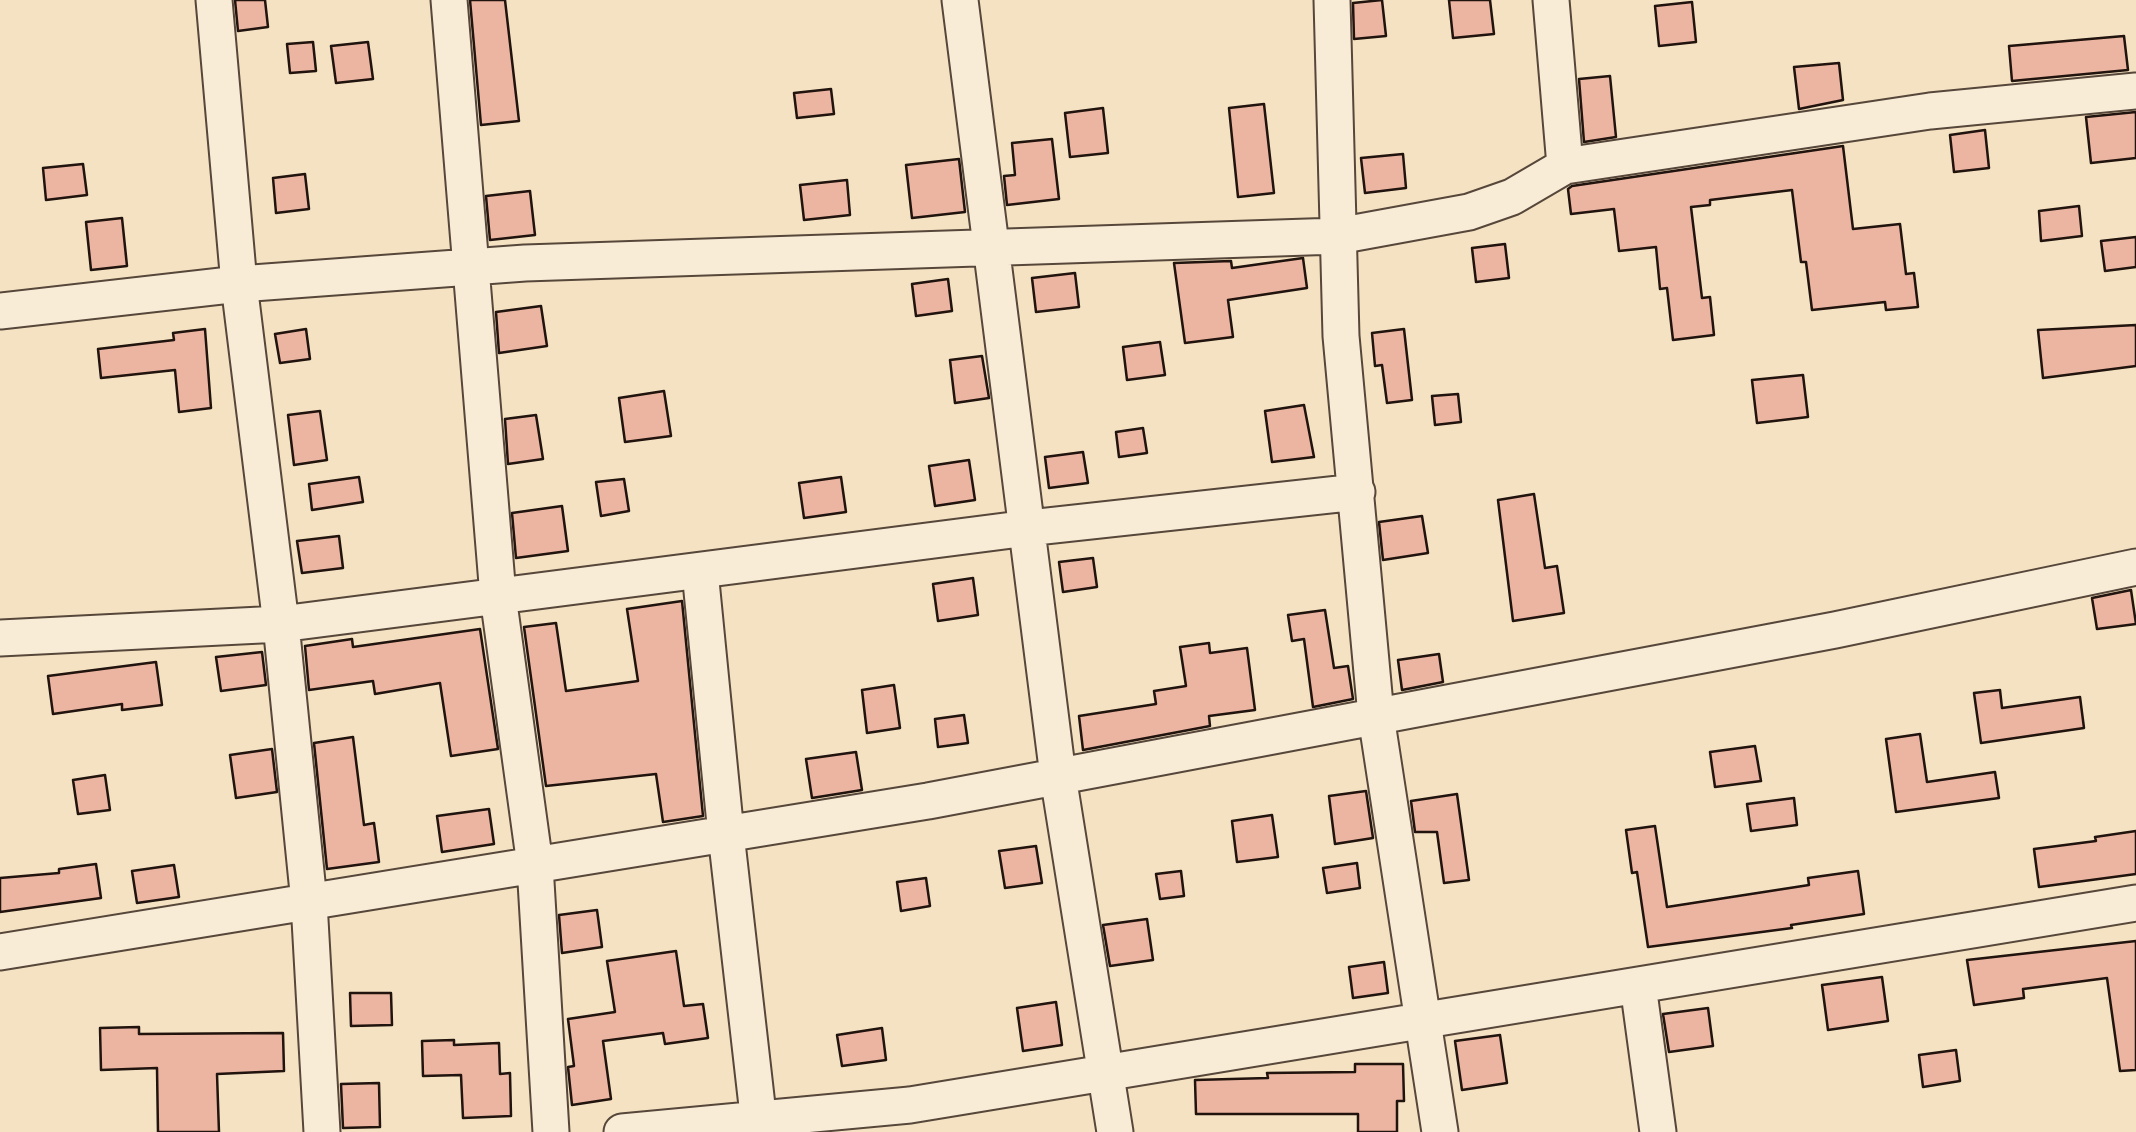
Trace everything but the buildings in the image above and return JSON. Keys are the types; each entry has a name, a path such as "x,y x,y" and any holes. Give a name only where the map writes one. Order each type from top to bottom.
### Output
{"street":[{"path":"214,0 239,284 282,624 309,902 322,1132"},
{"path":"449,0 498,596 536,866 552,1132"},
{"path":"960,0 1058,776 1115,1132"},
{"path":"1332,0 1342,336 1376,716 1440,1132"},
{"path":"1552,0 1565,166"},
{"path":"0,311 239,284 472,266 1338,236 1470,212 1512,197 1565,166 1930,111 2136,90"},
{"path":"0,638 282,624 1028,528 1356,492"},
{"path":"0,952 536,866 1058,776 1816,634 2136,566"},
{"path":"700,570 759,1126"},
{"path":"622,1132 759,1126 910,1106 2136,903"},
{"path":"1638,985 1658,1132"}]}
